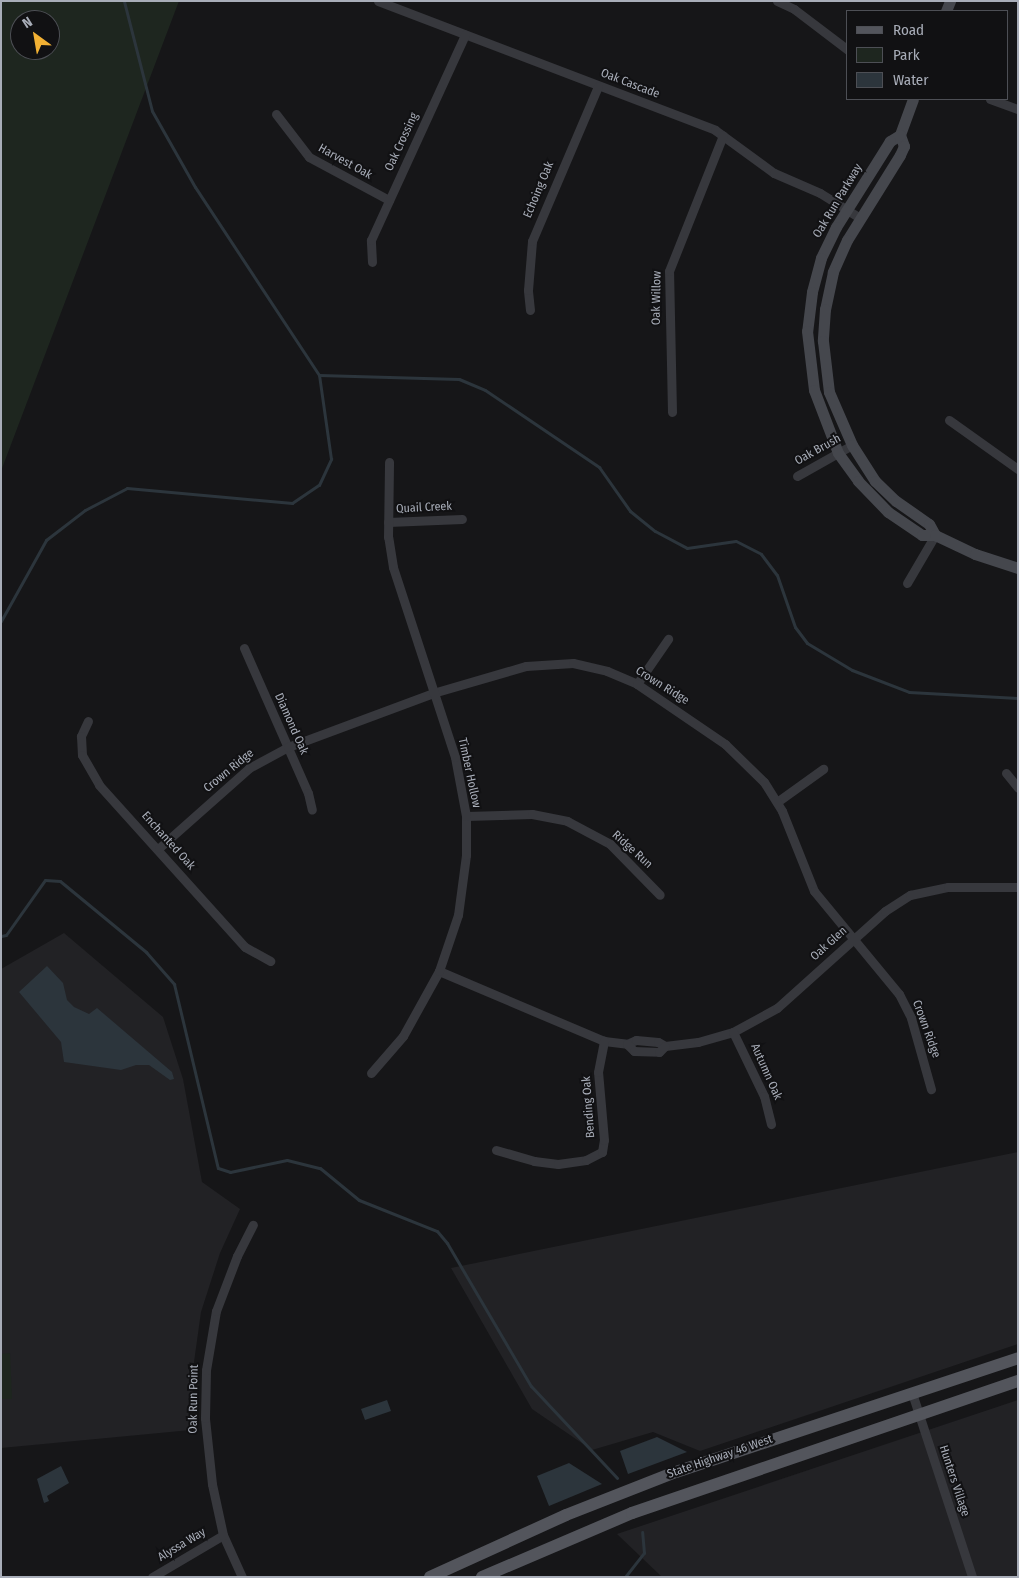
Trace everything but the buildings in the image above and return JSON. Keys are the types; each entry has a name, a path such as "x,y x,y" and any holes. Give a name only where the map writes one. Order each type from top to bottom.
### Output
{"main road":[{"name":"State Highway 46 West","path":"430,1577 627,1490 1018,1358"},
{"name":"State Highway 46 West","path":"482,1577 632,1513 1018,1381"}],"street":[{"name":"Oak Cascade","path":"378,1 723,135 774,174 847,209 860,218"},
{"path":"777,1 794,9 846,48"},
{"name":"Oak Crossing","path":"372,262 371,240 465,35"},
{"name":"Echoing Oak","path":"530,310 528,290 532,241 598,86"},
{"name":"Oak Run Parkway","path":"913,100 900,135 890,141 847,209 821,258 812,292 808,330 814,390 838,453 858,481 888,512 922,536 934,535 976,554 1018,568"},
{"path":"993,100 1018,109"},
{"name":"Harvest Oak","path":"276,114 310,157 390,200"},
{"name":"Oak Willow","path":"672,412 669,271 723,135"},
{"name":"Oak Run Parkway","path":"900,135 904,146 900,155 860,218 833,272 823,325 824,361 830,392 852,445 875,481 896,501 929,524 934,535"},
{"path":"949,420 1018,469"},
{"name":"Oak Brush","path":"797,476 852,445"},
{"name":"Timber Hollow","path":"370,1073 403,1036 439,971 461,899 466,816 455,757 396,582 388,522 389,462"},
{"name":"Quail Creek","path":"388,522 462,519"},
{"path":"907,583 934,535"},
{"path":"637,684 668,638"},
{"name":"Diamond Oak","path":"244,648 288,747 312,810"},
{"name":"Crown Ridge","path":"159,848 249,768 288,747 433,693 540,664 586,665 637,684 739,755 777,802 809,882 899,994 911,1018 931,1089"},
{"name":"Enchanted Oak","path":"88,721 80,745 89,771 245,947 270,961"},
{"path":"777,802 823,769"},
{"path":"1006,773 1018,788"},
{"name":"Ridge Run","path":"466,816 532,814 567,821 610,844 660,895"},
{"name":"Oak Glen","path":"439,971 604,1041 626,1044 634,1051 659,1052 665,1046 698,1042 733,1032 777,1008 885,911 921,891 962,886 1018,886"},
{"name":"Autumn Oak","path":"733,1032 764,1096 771,1124"},
{"name":"Bending Oak","path":"496,1150 534,1161 558,1164 591,1159 602,1152 604,1140 598,1072 604,1041"},
{"name":"Oak Run Point","path":"242,1577 223,1535 206,1446 206,1370 216,1311 237,1256 253,1225"},
{"name":"Hunters Village","path":"912,1393 972,1577"},
{"name":"Alyssa Way","path":"152,1577 223,1535"}],"shaded area":[{"path":"64,933 163,1017 183,1079 202,1182 240,1209 220,1253 201,1312 194,1362 191,1430 1,1448 1,969"},
{"path":"1018,1152 1018,1344 700,1451 653,1432 592,1450 532,1409 451,1268"},
{"path":"1018,1400 1018,1577 662,1577 617,1534"}],"green space":[{"path":"1,1 179,1 1,471"},
{"path":"10,1353 12,1399 1,1399 1,1354"}],"water":[{"path":"47,966 63,983 67,1000 74,1007 89,1014 97,1008 172,1072 174,1079 170,1080 149,1065 136,1065 121,1070 64,1062 61,1042 19,992"},
{"path":"387,1400 391,1411 365,1420 361,1409"},
{"path":"657,1437 687,1452 628,1474 620,1451"},
{"path":"569,1463 602,1484 549,1506 537,1476"},
{"path":"61,1466 69,1483 47,1496 49,1501 44,1503 37,1479"}],"waterway":[{"path":"1,621 46,540 85,510 127,488 292,503 319,485 331,459 319,375 195,187 152,111 124,1"},
{"path":"319,375 459,379 485,390 599,467 630,511 655,531 687,548 736,541 761,554 777,575 795,627 807,643 852,670 909,692 1018,698"},
{"path":"1,936 6,935 45,880 60,881 146,952 174,984 218,1168 230,1172 287,1160 320,1168 359,1200 437,1231 447,1243 531,1386 617,1478"},
{"path":"625,1577 644,1553 642,1532"}]}
